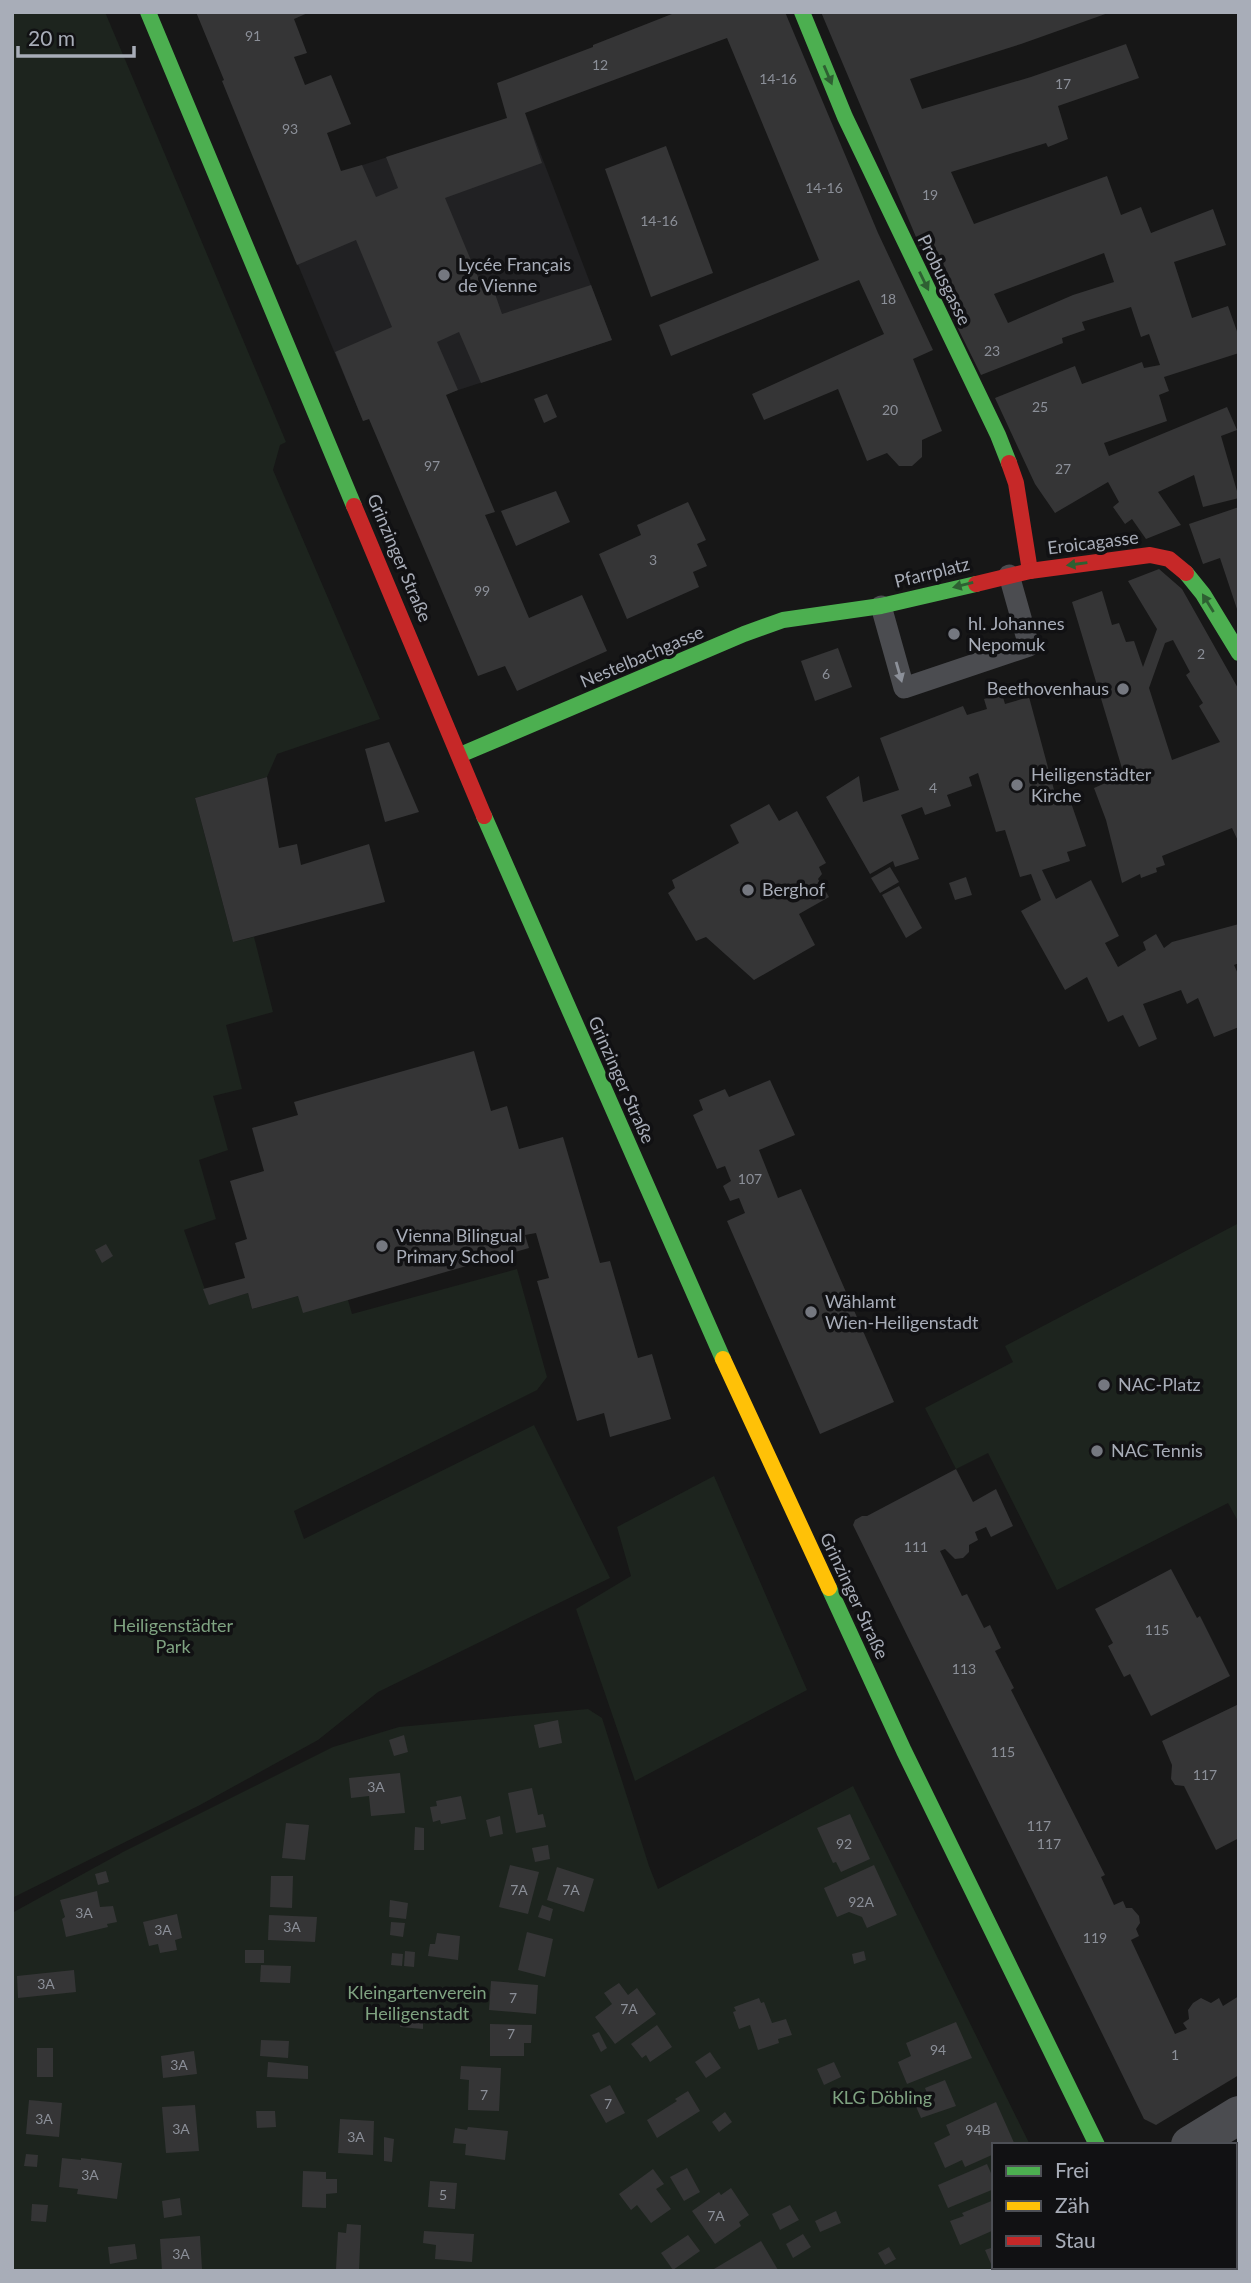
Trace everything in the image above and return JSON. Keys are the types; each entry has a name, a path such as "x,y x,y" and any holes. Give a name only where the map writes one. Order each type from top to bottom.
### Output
{"street":[{"name":"Grinzinger Straße","path":"148,12 494,837 620,1128 768,1460 904,1751 1096,2143"},
{"name":"Probusgasse","path":"802,12 845,117 998,435 1016,483 1019,573"},
{"name":"Eroicagasse","path":"1019,573 1137,556 1150,555 1169,559 1184,570 1203,594 1239,653"},
{"name":"Pfarrplatz","path":"844,611 881,606 1019,573"},
{"name":"Nestelbachgasse","path":"460,755 744,634 783,620 844,611"},
{"path":"1193,2143 1239,2115"}],"lane":[{"path":"881,606 904,688 1030,646 1019,573"}],"shaded area":[{"name":"Lycée Français de Vienne","path":"525,113 612,340 363,421 269,195"}],"green space":[{"name":"Heiligenstädter Park","path":"12,12 105,12 286,442 280,445 273,470 380,719 277,754 267,777 195,798 233,942 254,937 273,1012 226,1025 242,1089 213,1096 228,1150 199,1160 216,1219 184,1230 210,1304 248,1293 252,1309 298,1296 348,1300 352,1314 517,1269 547,1377 537,1390 294,1511 304,1539 534,1425 610,1578 378,1692 318,1740 200,1805 12,1898"},
{"name":"NAC-Platz","path":"1239,1223 1239,1523 1228,1503 1057,1590 988,1453 956,1469 925,1408 1013,1362 1005,1346"},
{"path":"714,1476 807,1690 635,1781 576,1609 631,1576 617,1527"},
{"name":"Kleingartenverein Heiligenstadt","path":"588,1709 602,1718 658,1889 853,1786 1029,2143 992,2143 992,2269 1095,2271 12,2271 12,1913 123,1852 333,1747 399,1727"}],"building":[{"path":"196,12 310,12 294,19 307,53 294,57 305,85 331,75 351,124 327,133 341,171 362,165 376,197 398,188 386,157 507,118 497,83 677,12 785,12 878,233 933,350 913,359 942,431 922,440 922,457 912,466 899,466 887,453 867,461 838,389 764,420 752,394 884,334 859,280 671,356 659,325 819,260 727,38 525,113 542,163 445,198 485,294 494,291 502,314 591,285 612,340 481,383 459,332 437,342 458,390 446,395 495,512 485,515 529,618 582,595 607,651 517,691 505,666 478,676 369,419 363,421 335,352 392,327 356,240 297,265"},
{"path":"821,12 1111,12 910,79 922,109 1031,77 1126,44 1139,78 1058,106 1068,139 1048,147 1046,143 951,172 974,224 1107,176 1121,215 1141,207 1151,233 1213,209 1226,245 1174,262 1192,318 1228,306 1239,337 1239,353 1164,377 1169,391 1159,395 1167,421 1104,443 1109,456 1227,407 1237,430 1221,436 1239,498 1203,507 1194,475 1158,492 1181,525 1146,539 1132,519 1125,524 1113,507 1119,502 1108,482 1055,513 1035,484 995,398 1075,366 1082,384 1142,362 1144,368 1160,365 1149,334 1141,337 1131,307 1082,322 1085,330 1062,338 1063,343 981,375 935,282","holes":["1104,253 1114,282 1073,295 1008,323 994,294"]},
{"path":"666,146 713,273 651,297 605,169"},
{"path":"547,394 557,417 544,423 534,399"},
{"path":"556,491 570,522 516,546 501,511"},
{"path":"688,502 706,540 697,544 707,566 693,572 699,587 627,619 599,554 641,535 637,525"},
{"path":"1239,507 1238,612 1220,558 1203,564 1189,524"},
{"name":"Beethovenhaus","path":"1159,569 1182,589 1239,690 1239,843 1232,828 1162,856 1165,865 1156,868 1157,872 1141,878 1140,874 1122,883 1106,820 1094,788 1124,775 1072,602 1102,591 1112,625 1119,623 1126,642 1134,641 1143,667 1157,629 1128,581","holes":["1173,640 1190,672 1186,675 1203,703 1199,706 1220,742 1172,760 1149,688 1165,643"]},
{"path":"838,648 852,687 815,701 801,661"},
{"path":"1002,694 1005,704 1029,697 1057,801 1069,797 1086,846 1067,852 1070,861 1042,870 1056,899 1091,880 1119,936 1105,943 1118,967 1146,950 1143,942 1156,934 1164,948 1172,942 1239,924 1239,963 1234,965 1239,976 1239,1027 1214,1037 1198,998 1187,1004 1181,990 1143,1004 1157,1039 1139,1047 1123,1015 1108,1022 1087,977 1065,990 1021,911 1041,900 1031,874 1020,877 1005,830 996,832 978,773 969,777 972,786 947,795 951,806 925,815 922,807 901,815 919,859 895,867 893,861 870,874 826,797 859,776 863,802 899,790 880,738 963,706 967,715 987,709 984,699"},
{"path":"389,742 419,812 385,822 365,749"},
{"path":"267,777 279,848 297,844 301,865 369,844 385,902 233,942 195,798"},
{"name":"Berghof","path":"769,804 779,821 797,811 826,863 819,867 822,874 818,879 829,897 799,914 815,945 754,980 706,937 696,941 668,893 675,888 672,880 739,843 730,825"},
{"path":"890,867 899,882 880,893 871,878"},
{"path":"966,877 972,895 955,900 949,883"},
{"path":"899,886 922,928 906,938 882,895"},
{"name":"Vienna Bilingual Primary School","path":"474,1051 491,1111 507,1106 519,1149 563,1137 600,1263 610,1261 638,1358 652,1354 671,1419 610,1437 604,1413 577,1421 537,1281 549,1278 536,1233 525,1235 529,1248 303,1313 298,1296 252,1309 248,1293 209,1305 203,1289 245,1278 235,1243 247,1239 230,1181 264,1171 252,1128 298,1115 294,1102"},
{"name":"Wählamt Wien-Heiligenstadt","path":"770,1080 795,1135 759,1150 778,1198 801,1189 894,1402 820,1434 727,1221 745,1213 739,1198 730,1201 723,1186 731,1181 725,1166 717,1169 693,1115 703,1110 699,1100 725,1089 729,1097"},
{"path":"106,1244 113,1256 102,1263 95,1250"},
{"path":"956,1469 973,1502 996,1489 1013,1526 991,1537 986,1527 975,1532 978,1540 969,1545 969,1552 963,1558 955,1559 945,1549 940,1551 962,1596 967,1594 984,1628 990,1625 1001,1648 995,1651 1014,1688 1011,1690 1105,1875 1101,1877 1114,1905 1123,1901 1126,1908 1132,1908 1139,1916 1140,1923 1136,1929 1139,1936 1131,1940 1175,2034 1187,2029 1183,2023 1189,2019 1188,2010 1201,1998 1211,2003 1219,1998 1223,2006 1239,1996 1239,2075 1156,2125 1144,2119 853,1525 855,1520 862,1516 867,1516"},
{"path":"1171,1569 1197,1618 1200,1616 1230,1676 1151,1716 1130,1674 1124,1677 1108,1646 1113,1643 1095,1609"},
{"path":"1239,1704 1239,1838 1216,1850 1184,1786 1175,1785 1171,1779 1172,1765 1162,1741"},
{"path":"558,1720 562,1743 539,1748 534,1725"},
{"path":"404,1735 408,1752 394,1756 389,1740"},
{"path":"400,1773 405,1813 371,1816 369,1796 351,1798 349,1778"},
{"path":"532,1788 538,1815 543,1814 546,1827 516,1833 508,1793"},
{"path":"461,1796 466,1819 441,1824 440,1820 433,1822 430,1807 437,1806 436,1801"},
{"path":"850,1814 870,1859 841,1872 836,1862 833,1863 817,1828"},
{"path":"500,1816 503,1834 490,1837 486,1820"},
{"path":"286,1823 309,1825 305,1860 282,1858"},
{"path":"415,1827 424,1828 424,1850 414,1850"},
{"path":"548,1845 550,1859 535,1862 532,1848"},
{"path":"510,1865 539,1872 528,1914 499,1907"},
{"path":"874,1865 897,1915 867,1928 862,1917 849,1912 837,1917 824,1888"},
{"path":"557,1867 594,1879 584,1912 547,1900"},
{"path":"106,1871 109,1882 98,1885 95,1874"},
{"path":"271,1876 293,1876 292,1908 270,1907"},
{"path":"97,1891 100,1907 113,1906 117,1922 107,1924 108,1927 66,1937 62,1919 65,1917 60,1900"},
{"path":"390,1900 408,1903 406,1919 389,1917"},
{"path":"542,1905 553,1909 550,1921 538,1917"},
{"path":"177,1914 182,1938 175,1940 177,1950 160,1953 158,1944 149,1946 143,1922"},
{"path":"269,1915 317,1917 315,1942 268,1940"},
{"path":"391,1922 405,1923 403,1937 390,1935"},
{"path":"527,1932 553,1939 545,1977 518,1970"},
{"path":"437,1933 460,1936 458,1960 428,1956 430,1944 435,1944"},
{"path":"245,1950 264,1950 264,1963 245,1963"},
{"path":"405,1951 415,1952 414,1967 404,1966"},
{"path":"864,1951 866,1960 854,1964 852,1954"},
{"path":"392,1953 403,1954 402,1966 391,1965"},
{"path":"261,1965 291,1966 290,1983 260,1982"},
{"path":"74,1970 76,1992 18,1998 17,1976"},
{"path":"491,1981 538,1985 536,2014 489,2010"},
{"path":"619,1983 628,1995 637,1988 656,2014 615,2044 595,2017 612,2004 604,1993"},
{"path":"759,1998 761,2003 764,2002 772,2023 786,2019 792,2035 758,2050 750,2025 739,2029 733,2012 736,2011 734,2007"},
{"path":"401,2015 423,2017 423,2029 400,2027"},
{"path":"956,2022 972,2058 907,2084 898,2062 911,2056 906,2043"},
{"path":"490,2024 532,2025 531,2043 524,2043 524,2056 490,2056"},
{"path":"657,2025 672,2047 650,2062 646,2055 642,2058 631,2044"},
{"path":"599,2032 607,2048 601,2052 592,2035"},
{"path":"261,2040 289,2041 288,2058 260,2056"},
{"path":"37,2048 53,2048 53,2077 37,2077"},
{"path":"194,2051 197,2074 163,2078 161,2056"},
{"path":"710,2052 721,2068 706,2078 695,2062"},
{"path":"268,2062 308,2066 308,2079 267,2077"},
{"path":"834,2062 841,2077 824,2085 817,2069"},
{"path":"461,2066 501,2068 499,2111 468,2110 469,2080 460,2079"},
{"path":"945,2080 956,2106 921,2118 914,2102 928,2096 925,2088"},
{"path":"610,2085 625,2113 606,2123 590,2095"},
{"path":"688,2091 700,2111 657,2138 647,2120"},
{"path":"29,2100 62,2103 59,2137 26,2134"},
{"path":"996,2102 1014,2143 992,2143 992,2155 965,2167 962,2160 945,2168 934,2143 950,2135 946,2125"},
{"path":"195,2105 199,2151 166,2153 162,2107"},
{"path":"256,2111 275,2111 276,2127 257,2128"},
{"path":"725,2112 732,2122 719,2132 712,2122"},
{"path":"340,2119 374,2121 373,2155 338,2153"},
{"path":"468,2127 508,2131 505,2160 465,2155 466,2144 453,2143 455,2128 467,2130"},
{"path":"384,2137 394,2139 392,2162 384,2161"},
{"path":"26,2154 38,2155 37,2167 24,2166"},
{"path":"62,2158 122,2163 117,2199 77,2194 78,2189 59,2187"},
{"path":"987,2164 992,2175 992,2190 948,2208 938,2185"},
{"path":"687,2168 700,2192 684,2201 670,2177"},
{"path":"653,2169 664,2184 656,2189 671,2209 651,2223 637,2205 631,2210 619,2194"},
{"path":"303,2171 326,2172 326,2179 337,2179 337,2193 326,2194 326,2208 302,2207"},
{"path":"430,2181 457,2183 455,2209 428,2207"},
{"path":"731,2188 749,2215 739,2222 741,2226 715,2244 692,2211 719,2192 721,2195"},
{"path":"180,2198 182,2215 164,2218 162,2201"},
{"path":"992,2201 992,2231 960,2245 950,2221 964,2216 962,2213"},
{"path":"32,2204 48,2205 46,2222 31,2221"},
{"path":"790,2205 799,2220 780,2230 772,2214"},
{"path":"836,2211 841,2223 820,2232 815,2221"},
{"path":"347,2224 361,2225 359,2270 336,2269 338,2232 346,2233"},
{"path":"424,2231 474,2234 472,2262 435,2259 436,2245 423,2243"},
{"path":"803,2234 811,2247 793,2258 786,2244"},
{"path":"688,2235 700,2251 673,2270 661,2253"},
{"path":"200,2236 202,2269 162,2271 160,2239"},
{"path":"761,2241 778,2270 715,2271 714,2269"},
{"path":"135,2244 137,2259 110,2264 108,2247"},
{"path":"889,2247 896,2259 885,2265 878,2253"},
{"path":"992,2248 992,2266 985,2250"},
{"path":"993,2269 1027,2269 1023,2271"}],"traffic: fast":[{"path":"148,12 354,506"},
{"path":"802,12 845,117 1009,463"},
{"path":"1186,573 1203,594 1239,653"},
{"path":"460,755 744,634 783,620 881,606 976,584"},
{"path":"484,816 723,1359"},
{"path":"829,1588 904,1751 1096,2143"}],"traffic: slow":[{"path":"723,1359 829,1588"}],"traffic: jam":[{"path":"1009,463 1016,483 1030,571"},
{"path":"354,506 484,816"},
{"path":"976,584 1030,571 1150,555 1169,559 1186,573"}],"place":[{"name":"Lycée Français de Vienne","path":"444,275"},
{"name":"hl. Johannes Nepomuk","path":"954,634"},
{"name":"Beethovenhaus","path":"1123,689"},
{"name":"Heiligenstädter Kirche","path":"1017,785"},
{"name":"Berghof","path":"748,890"},
{"name":"Vienna Bilingual Primary School","path":"382,1246"},
{"name":"Wählamt Wien-Heiligenstadt","path":"811,1312"},
{"name":"NAC-Platz","path":"1104,1385"},
{"name":"NAC Tennis","path":"1097,1451"}],"park label":[{"name":"KLG Döbling","path":"882,2098"}]}
